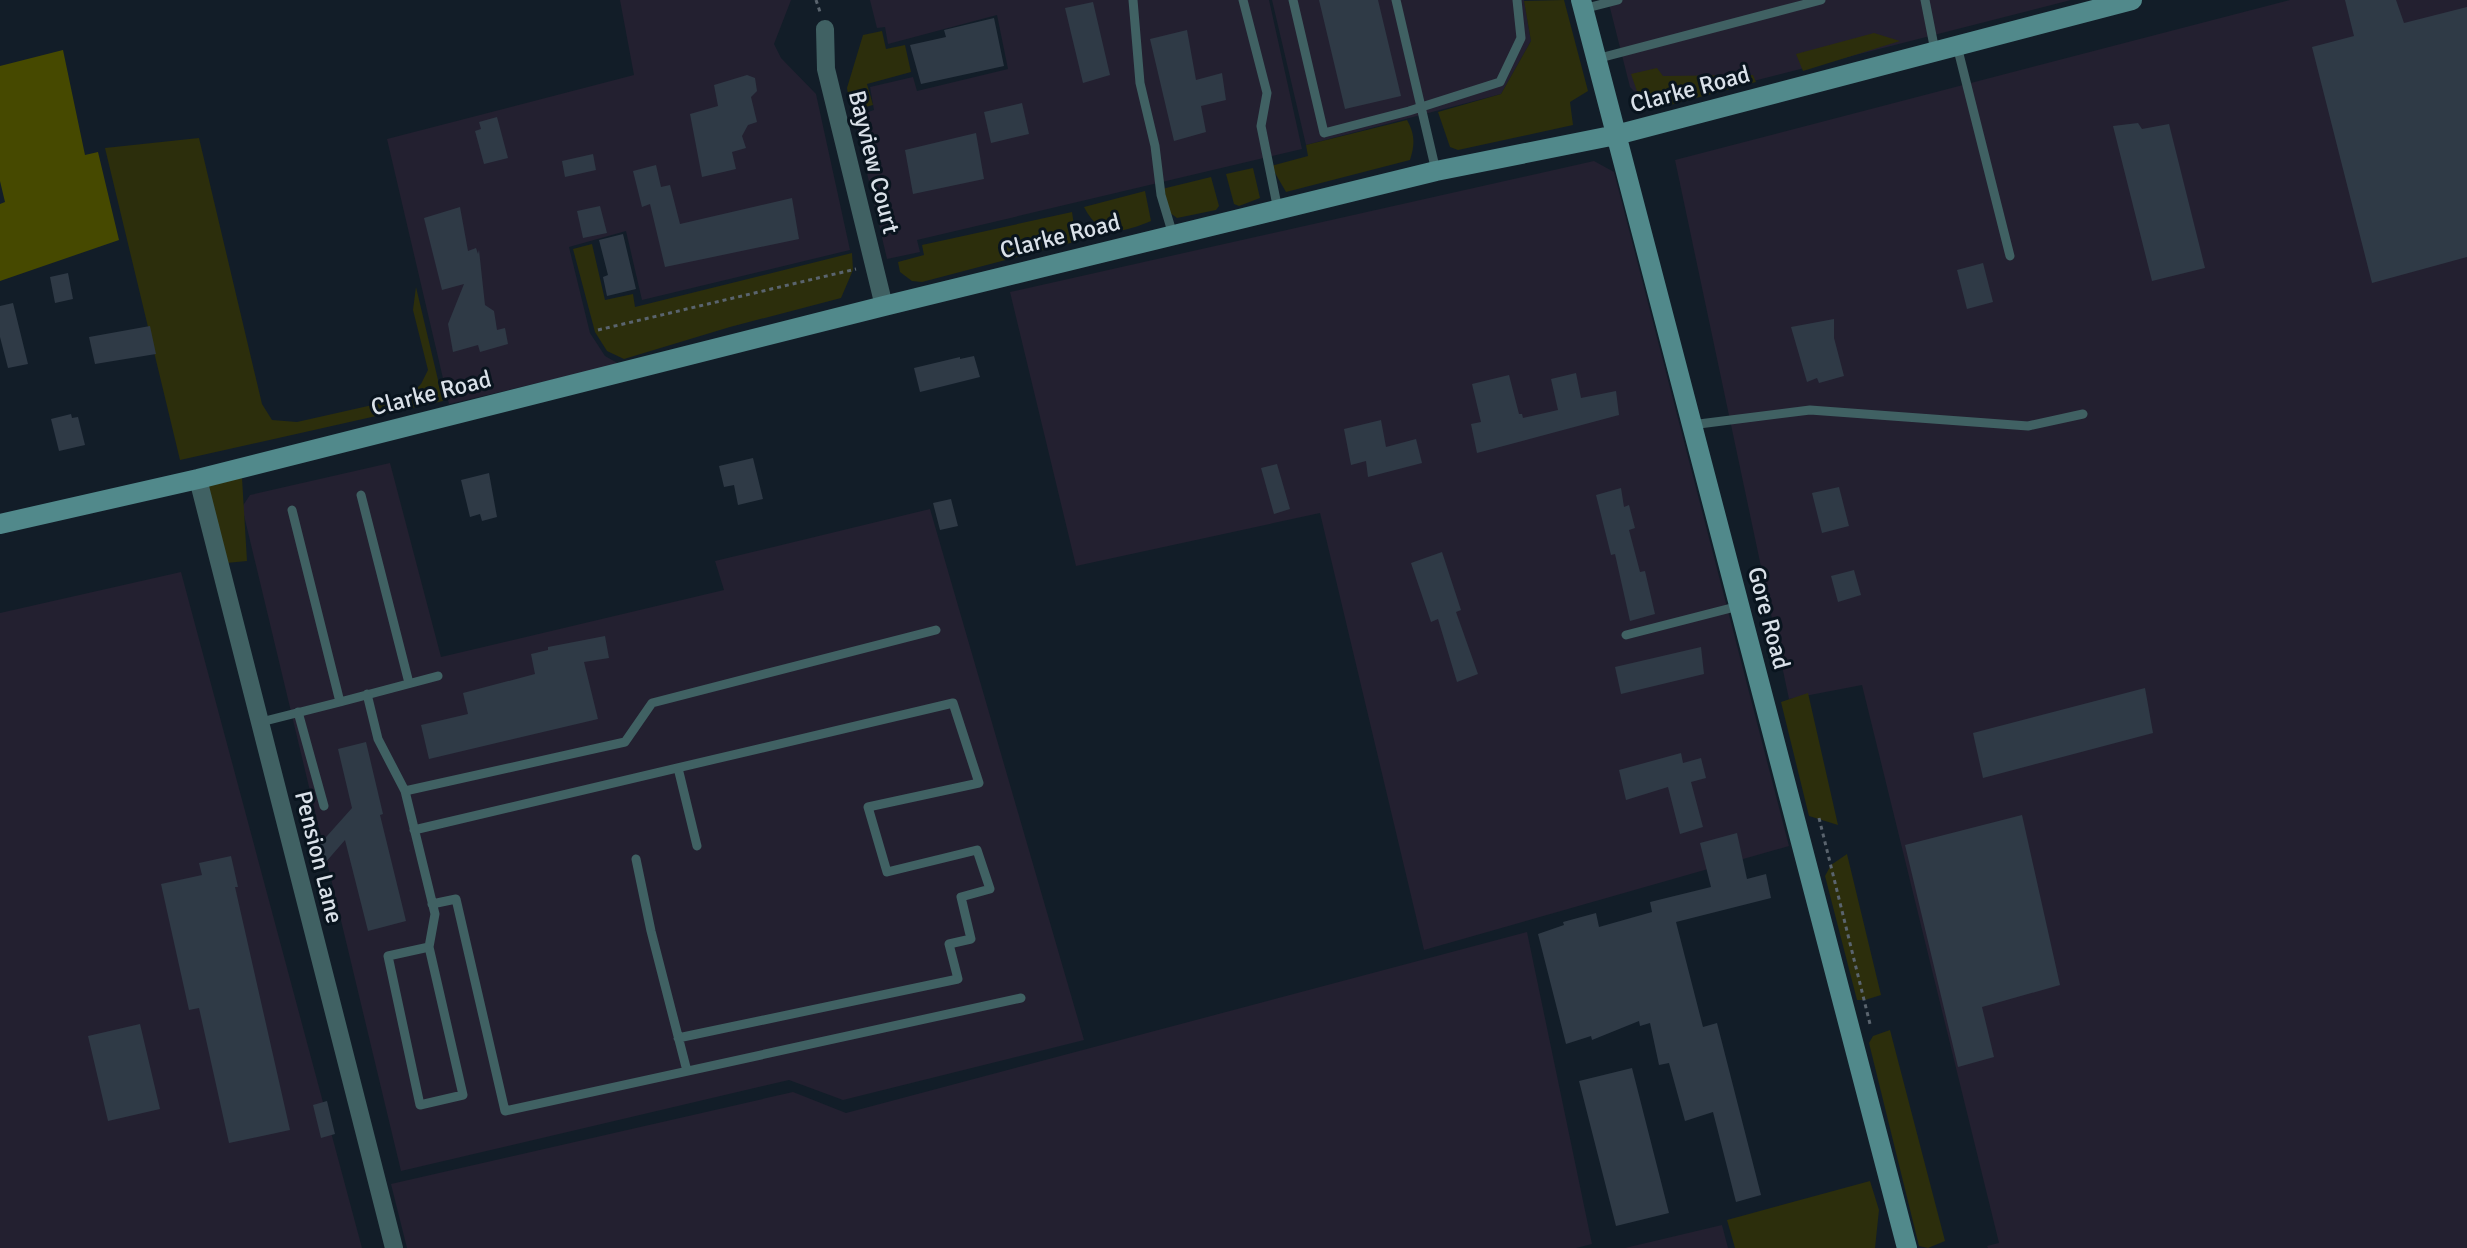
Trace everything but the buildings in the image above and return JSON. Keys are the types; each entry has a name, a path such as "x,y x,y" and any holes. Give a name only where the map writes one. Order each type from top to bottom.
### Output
{"main road":[{"name":"Clarke Road","path":"0,524 198,479 1436,171 1616,135 2124,1"},
{"name":"Gore Road","path":"1582,4 1907,1248"}],"street":[{"name":"Bayview Court","path":"825,29 826,69 884,306"},
{"name":"Pension Lane","path":"198,479 394,1248"}],"lane":[{"path":"1133,0 1140,83 1155,146 1161,195 1173,235"},
{"path":"1243,0 1267,93 1261,126 1278,210"},
{"path":"1293,0 1324,133 1500,82 1521,38 1517,0"},
{"path":"1396,0 1436,171"},
{"path":"1582,4 1618,0"},
{"path":"1596,59 1821,0"},
{"path":"1925,0 1935,51"},
{"path":"1957,46 2010,256"},
{"path":"1691,425 1810,410 2028,426 2083,414"},
{"path":"361,495 409,683"},
{"path":"292,510 340,702"},
{"path":"1626,635 1739,606"},
{"path":"405,791 625,742 652,703 936,630"},
{"path":"261,722 438,676"},
{"path":"367,694 378,739 405,791 435,914 429,947 463,1095 420,1105 388,956 429,947"},
{"path":"414,830 953,703 979,783 868,807 887,872 977,850 990,889 961,897 971,939 949,944 958,979 678,1038"},
{"path":"298,712 324,806"},
{"path":"678,768 697,846"},
{"path":"636,859 687,1071"},
{"path":"432,904 456,899 505,1111 1021,998"}],"path":[{"path":"598,330 856,269"},
{"path":"1819,818 1865,1000"}],"shaded area":[{"path":"620,0 791,0 774,44 781,58 816,94 850,250 642,300 626,231 569,247 590,333 605,356 619,364 449,404 387,139 634,75"},
{"path":"870,0 1269,0 1302,149 917,240 920,252 887,259 854,117 874,110 870,87 913,77 917,91 1008,69 997,15 888,44 885,27 877,28"},
{"path":"1272,0 1524,0 1531,41 1501,94 1306,145"},
{"path":"1608,0 2071,0 1671,102 1640,97 1630,87"},
{"path":"2290,0 2467,0 2467,1248 1988,1248 1999,1243 1862,685 1789,699 1675,160"},
{"path":"63,50 85,155 98,152 119,240 0,281 0,204 5,202 0,181 0,66"},
{"path":"1594,161 1614,172 1789,846 1424,950 1320,513 1076,566 1010,292"},
{"path":"390,463 441,657 724,590 715,561 930,509 1084,1040 843,1100 789,1080 401,1171 242,507 250,495"},
{"path":"181,572 362,1248 0,1248 0,613"},
{"path":"1527,932 1592,1244 1576,1248 407,1248 391,1184 793,1092 846,1113"},
{"path":"1722,1225 1728,1248 1625,1248"}],"green space":[{"path":"1564,0 1588,91 1570,102 1573,125 1458,150 1450,147 1438,112 1501,94 1531,41 1524,1"},
{"path":"882,31 886,49 905,45 911,72 867,84 873,105 851,111 847,88 863,35"},
{"path":"1874,33 1900,41 1803,71 1796,54"},
{"path":"1657,68 1663,76 1753,75 1756,82 1670,105 1655,104 1639,97 1631,74"},
{"path":"1407,120 1413,140 1410,160 1286,192 1271,166 1308,156 1306,145"},
{"path":"199,138 262,404 272,420 297,422 408,397 421,384 428,370 413,310 416,287 443,401 180,460 105,148"},
{"path":"1253,168 1260,198 1239,206 1234,204 1226,174"},
{"path":"1211,177 1219,206 1216,210 1177,218 1169,212 1162,189"},
{"path":"1145,191 1151,221 1131,228 1105,229 1090,217 1084,207"},
{"path":"1072,212 1074,242 922,282 912,281 900,272 898,262 924,255 922,245"},
{"path":"592,244 605,300 633,294 635,307 852,253 853,270 841,298 624,359 607,351 595,332 573,249"},
{"path":"242,478 247,561 226,563 207,486"},
{"path":"1808,693 1838,825 1809,816 1781,702"},
{"path":"1847,854 1881,995 1865,1000 1857,1000 1825,876 1831,865"},
{"path":"1890,1030 1945,1241 1928,1248 1919,1246 1869,1043 1873,1036"},
{"path":"1870,1181 1879,1210 1875,1248 1735,1248 1727,1220"}]}
